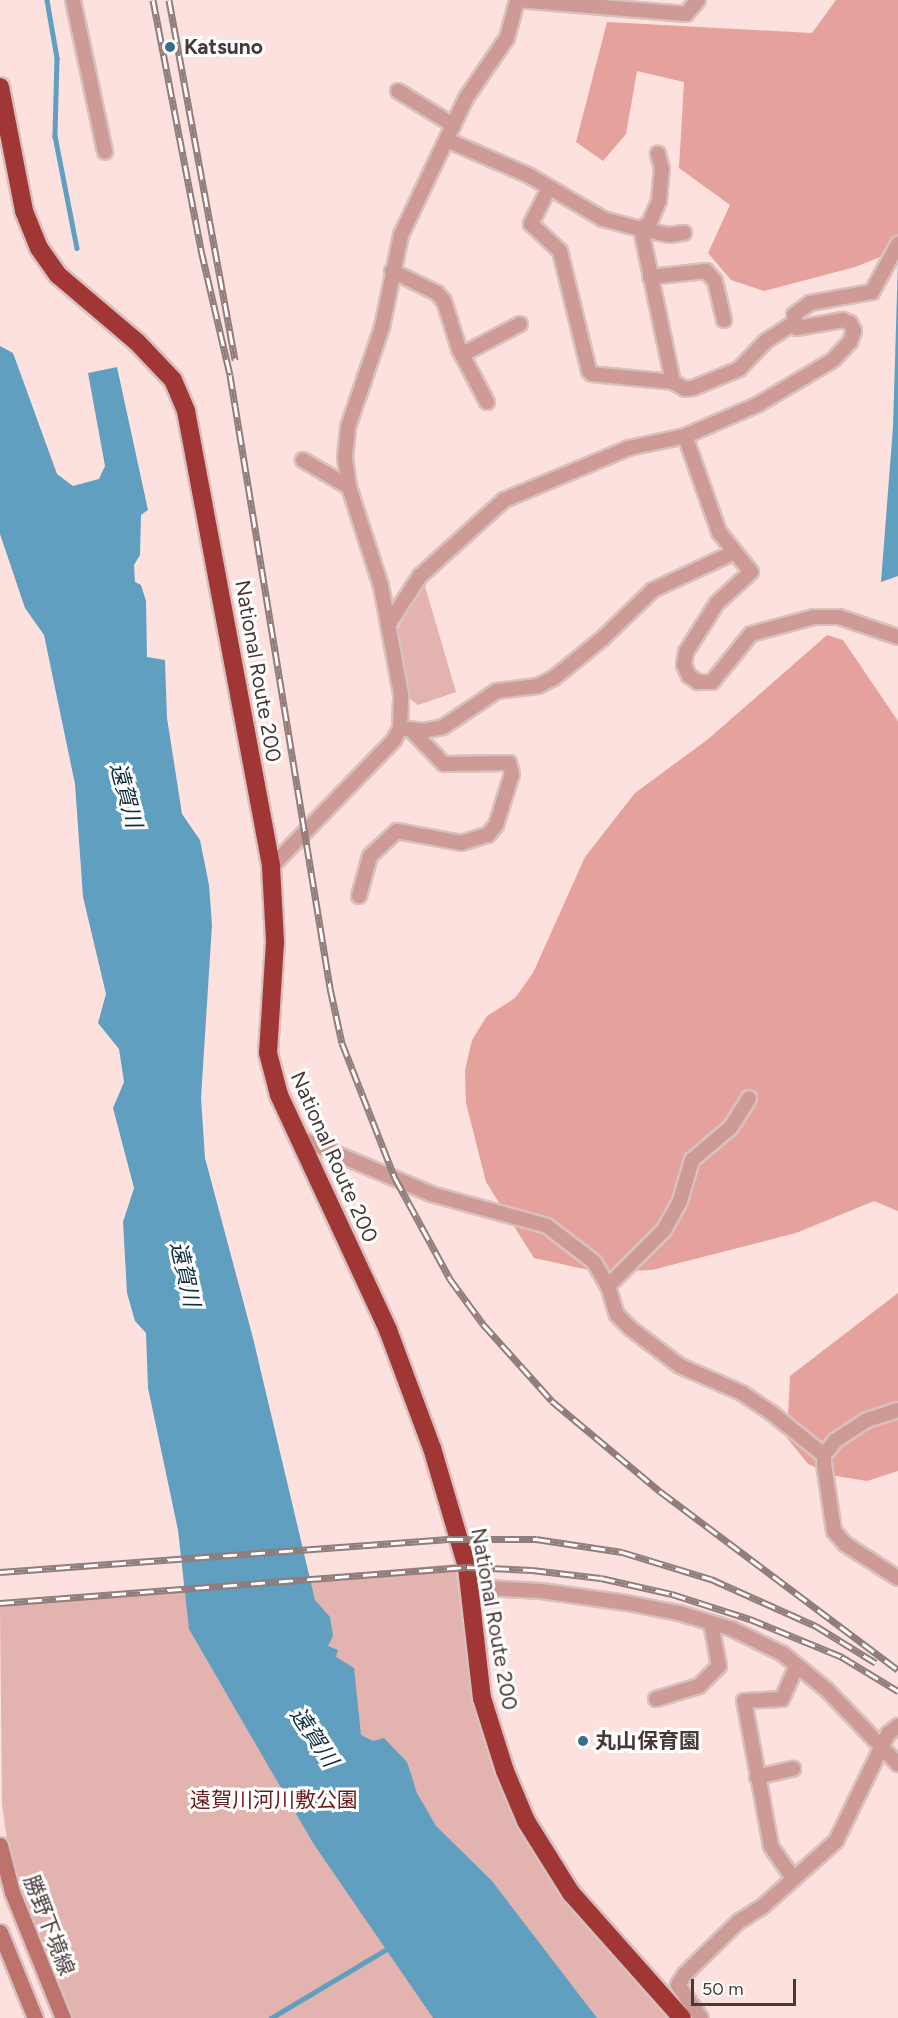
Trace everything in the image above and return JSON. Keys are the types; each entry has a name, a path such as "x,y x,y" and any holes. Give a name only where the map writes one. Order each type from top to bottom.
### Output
{"highway":[{"name":"National Route 200","path":"0,87 24,211 39,248 58,275 137,342 173,380 186,411 272,867 275,942 268,1053 279,1095 388,1330 432,1448 469,1587 482,1698 505,1772 526,1821 571,1893 682,2018"}],"main road":[{"name":"勝野下境線","path":"0,1845 12,1892 63,2018"},
{"path":"0,1932 36,2018"}],"street":[{"path":"73,0 105,152"},
{"path":"359,896 370,856 397,831 430,840 477,841 488,835 499,814 512,774 509,763 444,764 405,729 401,694 381,586 349,487 345,457 348,427 382,327 401,235 453,125 507,38 517,0 686,14 698,0"},
{"path":"398,91 453,125"},
{"path":"447,140 549,188 603,219 669,236 684,233"},
{"path":"641,229 650,222 659,201 662,169 658,154"},
{"path":"549,188 531,224 560,251 589,371 592,374 673,382 685,389 693,388 739,369 766,341 794,323"},
{"path":"641,229 673,382"},
{"path":"388,626 420,576 504,500 629,448 685,436 799,383 833,360 850,342 854,331 850,323 843,320 807,328 796,328 794,315 810,303 872,292 885,262 898,244"},
{"path":"392,271 437,293 444,301 459,349 487,402"},
{"path":"651,277 706,271 715,281 724,320"},
{"path":"459,349 472,352 520,324"},
{"path":"685,436 719,532 751,572 717,603 686,652 684,665 689,676 698,682 712,682 751,634 814,617 839,617 898,637"},
{"path":"303,460 349,487"},
{"path":"272,867 405,729 443,727 496,691 538,686 554,678 602,639 653,590 735,552"},
{"path":"608,1286 664,1230 680,1201 692,1160 731,1127 749,1098"},
{"path":"297,1137 431,1194 547,1226 594,1262 608,1286 617,1315 665,1357 742,1393 824,1455"},
{"path":"898,1410 867,1420 835,1441 824,1455 829,1516 834,1531 845,1544 898,1578"},
{"path":"469,1587 541,1591 627,1603 711,1623 783,1654 898,1764"},
{"path":"656,1699 699,1686 719,1666 711,1623"},
{"path":"793,1878 771,1846 744,1701 782,1699 797,1666"},
{"path":"701,2018 678,1985 685,1974 738,1922 762,1907 836,1841 888,1734 898,1726"},
{"path":"757,1778 793,1769"}],"green space":[{"path":"424,583 456,692 418,705 405,695 394,636"},
{"name":"遠賀川河川敷公園","path":"455,1564 471,1695 496,1776 524,1838 562,1896 670,2018 71,2018 51,1978 10,1861 2,1804 0,1605"}],"shaded area":[{"path":"836,0 898,0 898,250 855,267 764,291 731,280 708,253 730,205 679,168 684,82 637,71 626,134 603,161 576,142 607,22 812,33"},
{"path":"827,635 843,640 898,721 898,1211 874,1201 796,1233 652,1270 598,1272 534,1258 486,1182 466,1103 465,1070 472,1040 487,1016 515,998 533,973 585,857 635,793 707,740"},
{"path":"898,1293 898,1471 867,1481 836,1476 808,1464 787,1438 790,1376"}],"water":[{"path":"898,260 898,576 881,582 893,427"},
{"name":"遠賀川","path":"0,346 13,353 57,474 73,486 99,479 105,466 88,373 117,367 148,510 141,515 140,555 134,565 135,582 141,585 146,601 147,657 165,660 167,718 182,814 200,840 209,885 212,925 201,1098 205,1158 253,1338 315,1600 330,1617 333,1636 328,1646 338,1650 336,1657 354,1668 361,1735 373,1741 384,1738 407,1762 417,1793 436,1826 492,1881 597,2018 433,2018 313,1843 189,1629 178,1530 148,1388 146,1333 135,1321 127,1293 123,1222 134,1188 113,1108 124,1082 119,1049 98,1023 106,994 83,897 75,784 44,635 25,608 0,534"}],"waterway":[{"path":"47,0 57,58 55,136 77,248"},
{"path":"271,2018 390,1947"}],"railway":[{"path":"153,0 201,250 230,375 330,988 342,1043 395,1178 450,1279 483,1324 552,1401 661,1492 898,1670"},
{"path":"169,0 235,360"},
{"path":"0,1572 449,1539 536,1539 622,1552 711,1579 816,1626 876,1663"},
{"path":"0,1603 467,1567 532,1570 601,1578 672,1594 750,1619 842,1657 898,1691"}],"place":[{"name":"Katsuno","path":"170,47"},
{"name":"丸山保育園","path":"583,1741"}]}
